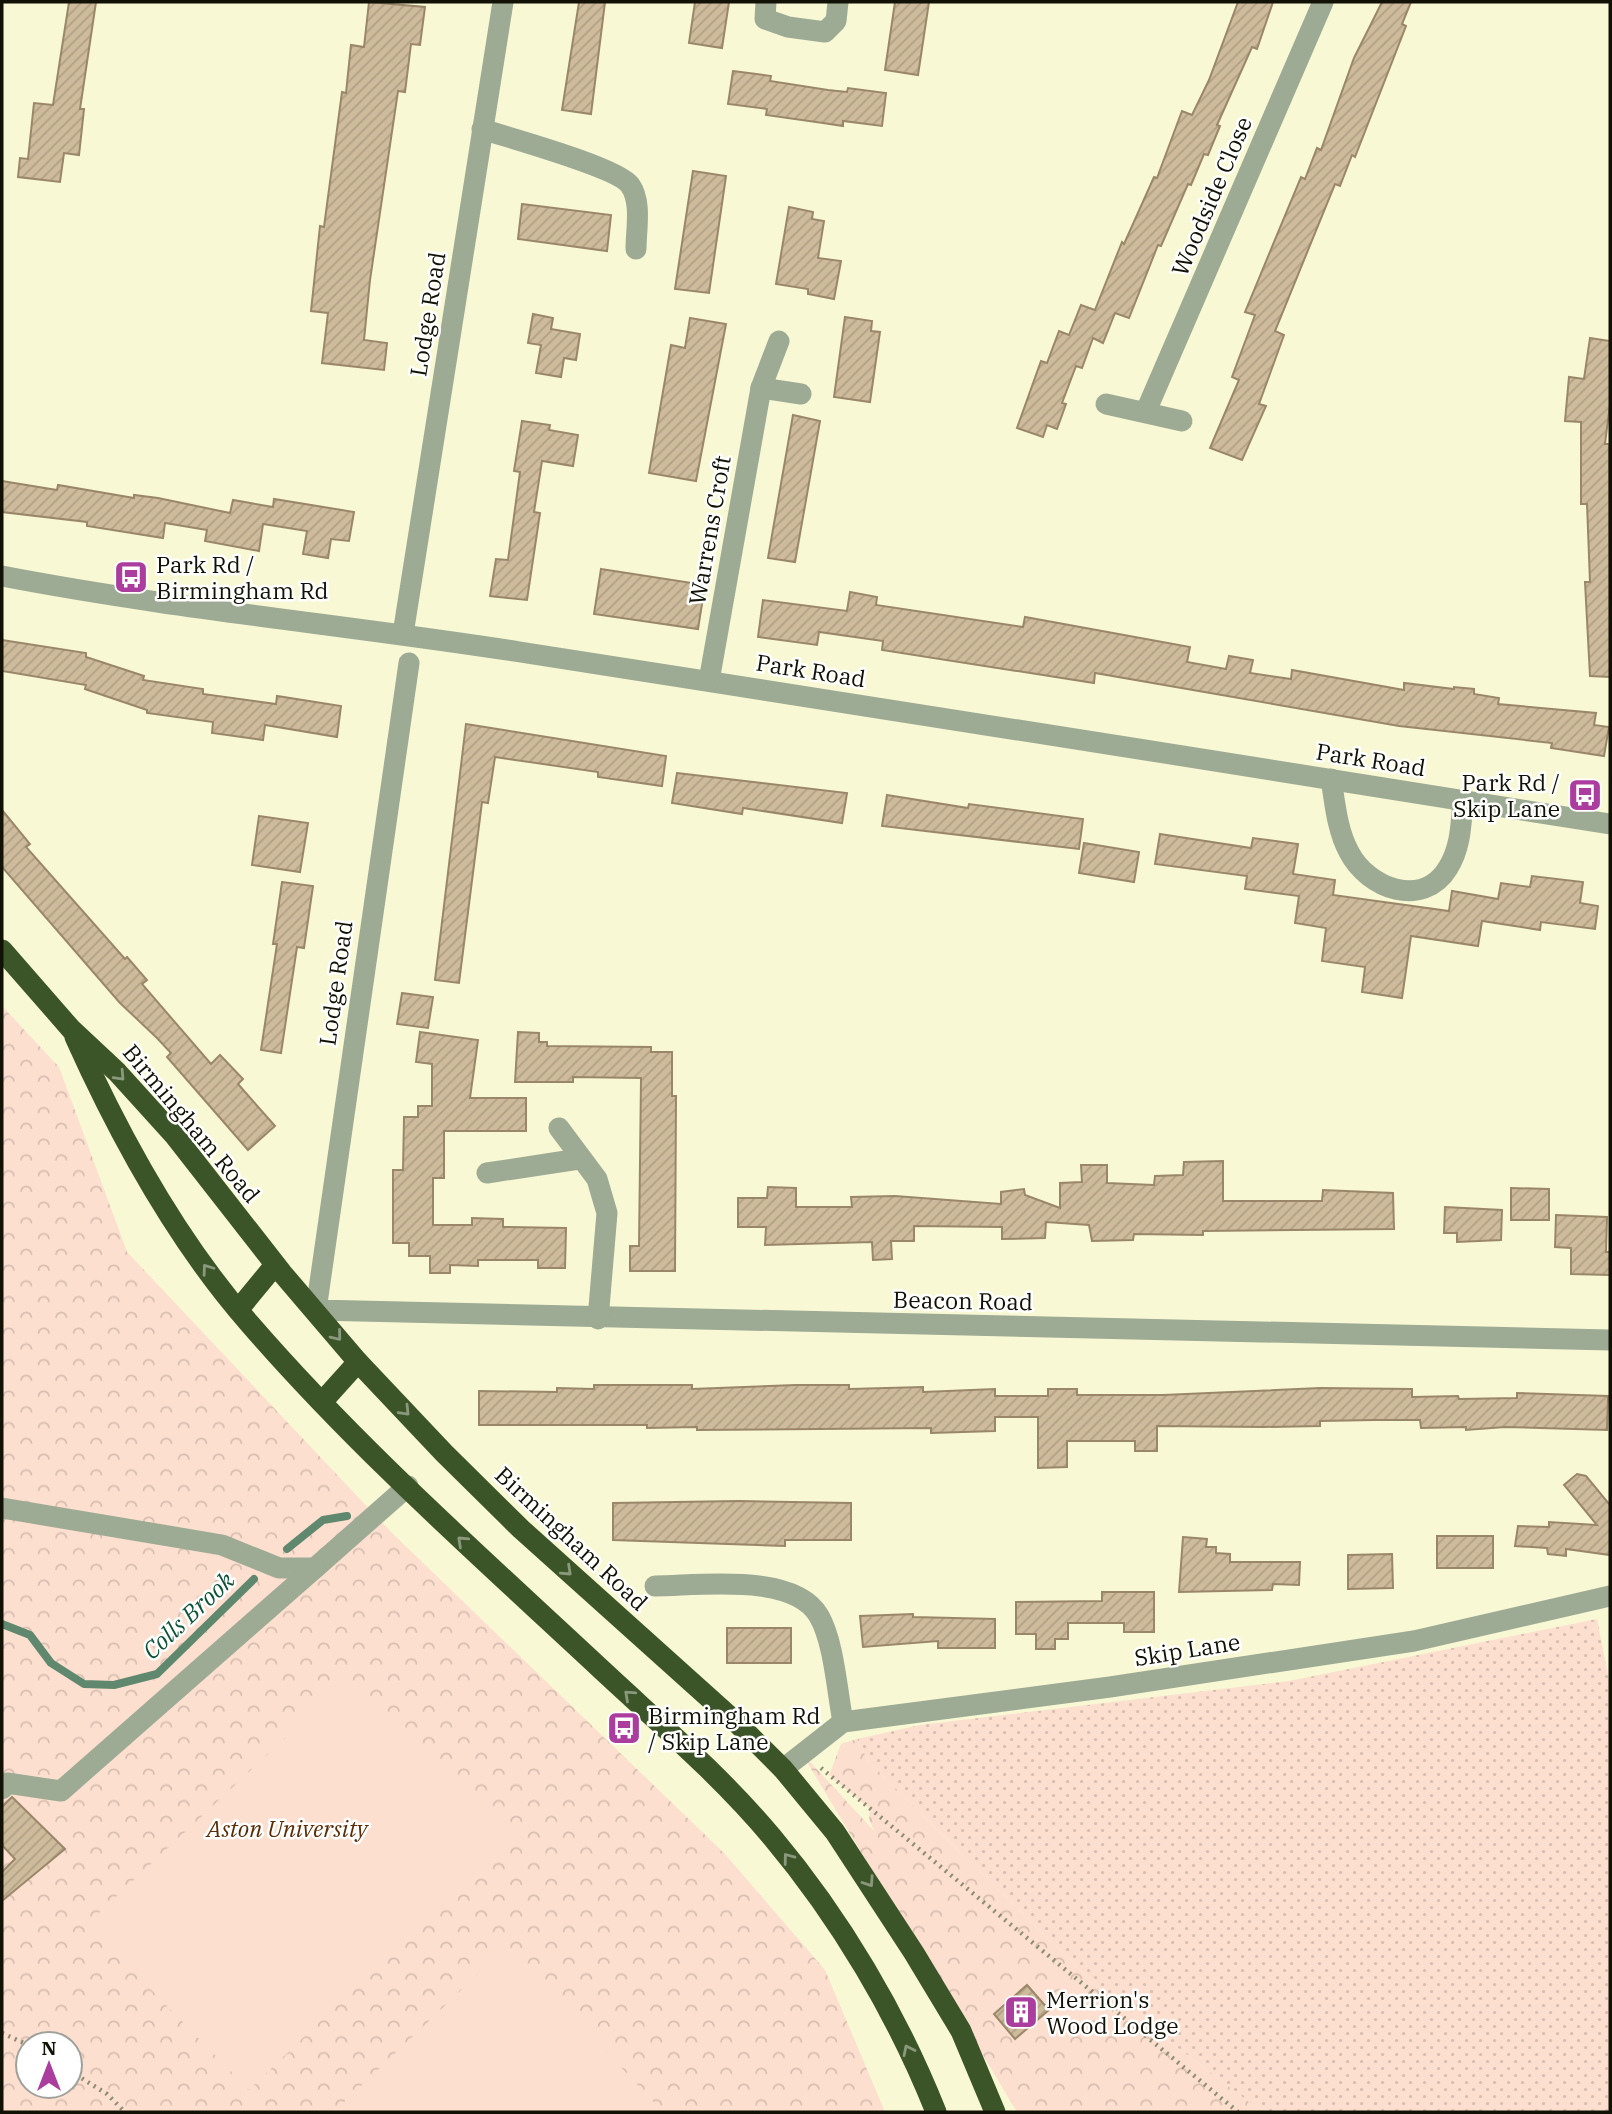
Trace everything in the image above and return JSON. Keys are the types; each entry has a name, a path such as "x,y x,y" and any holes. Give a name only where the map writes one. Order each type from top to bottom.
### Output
{"highway":[{"name":"Birmingham Road","path":"2,950 71,1029 117,1072 175,1136 275,1265 358,1362 522,1529 737,1723 783,1769 835,1832 914,1953 961,2031 995,2112"},
{"name":"Birmingham Road","path":"71,1029 96,1085 143,1169 202,1263 238,1310 322,1402 457,1536 700,1758 772,1837 823,1904 867,1972 900,2034 936,2112"},
{"path":"238,1310 275,1265"},
{"path":"322,1402 358,1362"}],"street":[{"name":"Lodge Road","path":"403,634 503,2"},
{"path":"766,2 765,19 788,27 825,32 836,22 838,2"},
{"name":"Woodside Close","path":"1146,411 1323,2"},
{"path":"482,129 604,169 629,183 637,202 636,249"},
{"name":"Warrens Croft","path":"709,681 761,388 779,341"},
{"path":"761,388 801,394"},
{"path":"1105,404 1182,421"},
{"name":"Park Road","path":"2,576 62,588 403,634 709,681 1610,824"},
{"name":"Lodge Road","path":"316,1310 409,663"},
{"path":"1331,779 1336,814 1350,854 1364,872 1395,890 1427,889 1441,878 1456,852 1463,800"},
{"path":"559,1128 579,1159 597,1179 607,1213 598,1319"},
{"path":"487,1172 579,1159"},
{"name":"Beacon Road","path":"316,1310 598,1319 1610,1340"},
{"path":"2,1789 7,1783 61,1791 408,1486"},
{"path":"2,1508 222,1545 279,1567 315,1567"},
{"path":"655,1586 769,1586 796,1595 819,1614 827,1639 844,1722"},
{"name":"Skip Lane","path":"783,1769 801,1752 844,1722 1124,1685 1414,1642 1610,1597"}],"path":[{"path":"801,1752 1074,1980 1111,2006 1238,2112"},
{"path":"84,2080 107,2094 125,2112"}],"green space":[{"name":"Aston University","path":"2,1006 59,1067 127,1252 391,1532 724,1853 825,1970 885,2112 2,2112"},
{"path":"1597,1619 1610,1686 1610,2112 1262,2112 1093,1983 868,1761 857,1739 920,1725 1289,1681"},
{"path":"348,1679 512,1835 249,2090 87,1924"},
{"path":"857,1739 868,1761 1093,1983 1262,2112 1017,2112 801,1752 875,1832 869,1820 870,1809 829,1775 841,1744"},
{"path":"507,1946 663,2112 334,2112"}],"building":[{"path":"69,2 96,2 80,109 84,109 79,155 64,153 60,182 18,177 20,158 28,159 34,103 53,105"},
{"path":"369,2 425,7 420,45 411,44 405,92 398,91 370,280 364,340 387,343 384,370 322,363 328,313 311,311 320,226 324,227 342,92 346,93 351,45 364,47"},
{"path":"579,2 605,2 591,114 562,110"},
{"path":"695,2 729,2 722,48 689,43"},
{"path":"895,2 929,2 918,75 885,70"},
{"path":"1238,2 1273,2 1257,49 1252,47 1217,125 1220,126 1208,155 1204,154 1161,246 1158,245 1129,318 1115,313 1103,343 1093,338 1082,368 1076,366 1062,403 1066,404 1057,429 1047,425 1043,437 1017,428 1041,361 1047,363 1059,331 1069,335 1081,305 1095,310 1122,242 1124,244 1154,177 1157,178 1182,111 1192,115 1209,80"},
{"path":"1382,2 1411,2 1402,24 1406,26 1355,157 1352,155 1340,186 1335,184 1275,331 1284,335 1259,404 1266,406 1242,460 1210,448 1239,380 1232,377 1255,315 1245,312 1301,177 1305,179 1317,148 1321,150 1354,58"},
{"path":"733,71 771,76 770,81 828,90 847,92 848,88 886,93 882,126 843,121 843,126 766,115 767,109 728,104"},
{"path":"693,171 726,176 709,293 675,289"},
{"path":"522,204 611,215 607,251 518,239"},
{"path":"789,207 813,212 812,219 824,221 818,258 841,261 834,299 808,294 808,289 776,284"},
{"path":"533,314 553,318 551,329 580,334 576,360 564,358 561,377 536,373 541,345 528,343"},
{"path":"845,317 872,321 871,331 880,332 870,402 834,397"},
{"path":"690,318 726,324 696,481 649,473 671,345 685,348"},
{"path":"1590,338 1610,341 1610,404 1605,444 1609,444 1610,677 1590,676 1585,582 1590,582 1587,504 1581,504 1581,422 1565,421 1569,377 1584,379"},
{"path":"793,415 820,421 795,562 768,558"},
{"path":"522,421 550,425 549,430 578,435 573,466 542,461 534,512 540,513 527,600 490,596 496,559 508,560 520,472 514,471"},
{"path":"2,481 57,490 58,485 134,498 134,495 158,498 230,513 233,500 273,507 274,499 354,512 349,541 331,539 328,558 303,554 307,531 263,524 259,551 205,541 207,530 165,523 163,538 87,526 87,522 2,512"},
{"path":"601,569 705,585 698,629 594,614"},
{"path":"850,592 877,597 876,605 1023,627 1025,617 1190,647 1187,662 1226,669 1229,656 1253,660 1250,673 1291,679 1292,670 1404,690 1404,683 1474,689 1474,694 1499,698 1498,704 1596,713 1594,725 1609,727 1604,756 1551,748 1552,743 1399,726 1095,673 1094,683 882,650 883,641 819,632 817,645 758,637 763,600 847,611"},
{"path":"2,640 86,653 86,657 144,676 143,680 203,689 203,694 276,704 277,696 341,706 337,737 265,725 263,740 212,733 213,722 147,713 147,710 85,689 86,685 2,671"},
{"path":"466,724 666,756 662,786 598,777 598,772 495,757 488,803 482,802 459,983 435,980"},
{"path":"677,773 847,793 842,823 743,808 742,814 672,803"},
{"path":"887,795 968,808 969,804 1083,819 1079,849 882,826"},
{"path":"2,810 30,844 26,847 125,959 127,957 147,980 142,984 211,1064 220,1055 243,1079 238,1084 275,1126 248,1150 167,1057 171,1053 120,1003 2,867"},
{"path":"259,816 308,823 300,872 252,865"},
{"path":"1160,834 1251,848 1253,838 1298,844 1293,874 1335,880 1333,895 1449,911 1452,891 1498,899 1501,883 1530,887 1532,876 1583,882 1580,903 1598,906 1595,929 1541,922 1540,930 1482,921 1478,946 1411,936 1402,998 1362,992 1365,967 1322,961 1326,928 1295,923 1299,896 1245,889 1247,876 1155,864"},
{"path":"1084,843 1139,852 1134,882 1079,873"},
{"path":"282,882 313,886 304,948 297,947 281,1053 261,1050 277,944 273,944"},
{"path":"402,993 433,997 428,1028 397,1024"},
{"path":"420,1032 478,1040 470,1098 526,1098 526,1131 444,1131 444,1178 433,1178 433,1225 472,1225 472,1218 503,1219 503,1227 566,1228 565,1268 538,1268 538,1260 478,1260 478,1266 450,1265 450,1273 430,1273 430,1256 409,1256 409,1243 393,1243 393,1170 403,1170 404,1117 418,1117 418,1106 432,1106 432,1064 416,1062"},
{"path":"518,1032 539,1033 539,1042 547,1042 547,1046 651,1047 651,1052 672,1052 672,1096 676,1096 675,1271 630,1271 630,1246 639,1246 641,1078 573,1077 573,1082 515,1082"},
{"path":"1223,1161 1223,1201 1322,1201 1323,1190 1393,1193 1394,1229 1203,1231 1203,1235 1134,1234 1133,1240 1092,1241 1089,1225 1046,1222 1045,1238 1002,1239 1002,1227 914,1226 914,1241 891,1241 892,1259 873,1260 872,1242 765,1245 766,1227 738,1227 738,1198 767,1198 768,1187 796,1188 796,1207 852,1207 851,1197 895,1196 1001,1204 1001,1192 1024,1189 1025,1195 1060,1208 1060,1183 1082,1182 1081,1165 1107,1165 1107,1183 1154,1185 1155,1176 1183,1175 1184,1162"},
{"path":"1511,1188 1549,1189 1549,1220 1511,1220"},
{"path":"1445,1207 1502,1210 1501,1240 1457,1242 1457,1233 1444,1233"},
{"path":"1556,1215 1607,1217 1606,1252 1610,1252 1610,1275 1571,1274 1571,1248 1555,1247"},
{"path":"594,1385 692,1385 692,1389 796,1385 849,1385 849,1389 923,1387 923,1392 995,1389 995,1396 1048,1396 1048,1389 1077,1389 1077,1395 1163,1395 1320,1388 1412,1389 1412,1397 1458,1396 1459,1399 1517,1398 1517,1393 1608,1396 1607,1430 1421,1428 1420,1420 1320,1421 1320,1426 1157,1426 1157,1451 1135,1451 1135,1441 1067,1441 1067,1467 1038,1468 1038,1417 995,1417 995,1431 931,1433 931,1428 697,1430 697,1427 647,1428 647,1425 479,1425 479,1391 557,1392 557,1388 594,1389"},
{"path":"1577,1474 1586,1476 1610,1505 1610,1555 1566,1549 1566,1556 1548,1554 1547,1548 1515,1546 1518,1526 1549,1527 1549,1522 1597,1525 1564,1485"},
{"path":"613,1503 851,1503 851,1540 785,1540 785,1546 613,1540"},
{"path":"1437,1536 1493,1536 1493,1568 1437,1568"},
{"path":"1183,1537 1207,1539 1206,1547 1216,1547 1216,1553 1230,1554 1230,1562 1300,1562 1299,1585 1273,1584 1272,1590 1179,1592"},
{"path":"1392,1554 1393,1588 1348,1589 1348,1555"},
{"path":"1102,1592 1154,1592 1154,1632 1124,1632 1124,1623 1068,1623 1068,1639 1055,1639 1055,1649 1036,1649 1036,1634 1016,1634 1016,1602 1102,1601"},
{"path":"913,1614 913,1617 995,1619 995,1648 938,1648 938,1641 863,1647 860,1616"},
{"path":"727,1628 791,1628 791,1663 727,1663"},
{"path":"12,1797 65,1849 2,1901 2,1872 15,1859 2,1845 2,1807"},
{"name":"Merrion's Wood Lodge","path":"1027,1985 1049,2010 1015,2039 994,2014"}],"waterway":[{"name":"Colls Brook","path":"287,1549 323,1520 347,1516"},
{"name":"Colls Brook","path":"2,1624 30,1635 51,1663 84,1684 114,1685 157,1674 254,1579"}],"place":[{"name":"Park Rd / Birmingham Rd","path":"131,577"},
{"name":"Park Rd / Skip Lane","path":"1585,795"},
{"name":"Birmingham Rd / Skip Lane","path":"624,1728"},
{"name":"Merrion's Wood Lodge","path":"1021,2012"}]}
